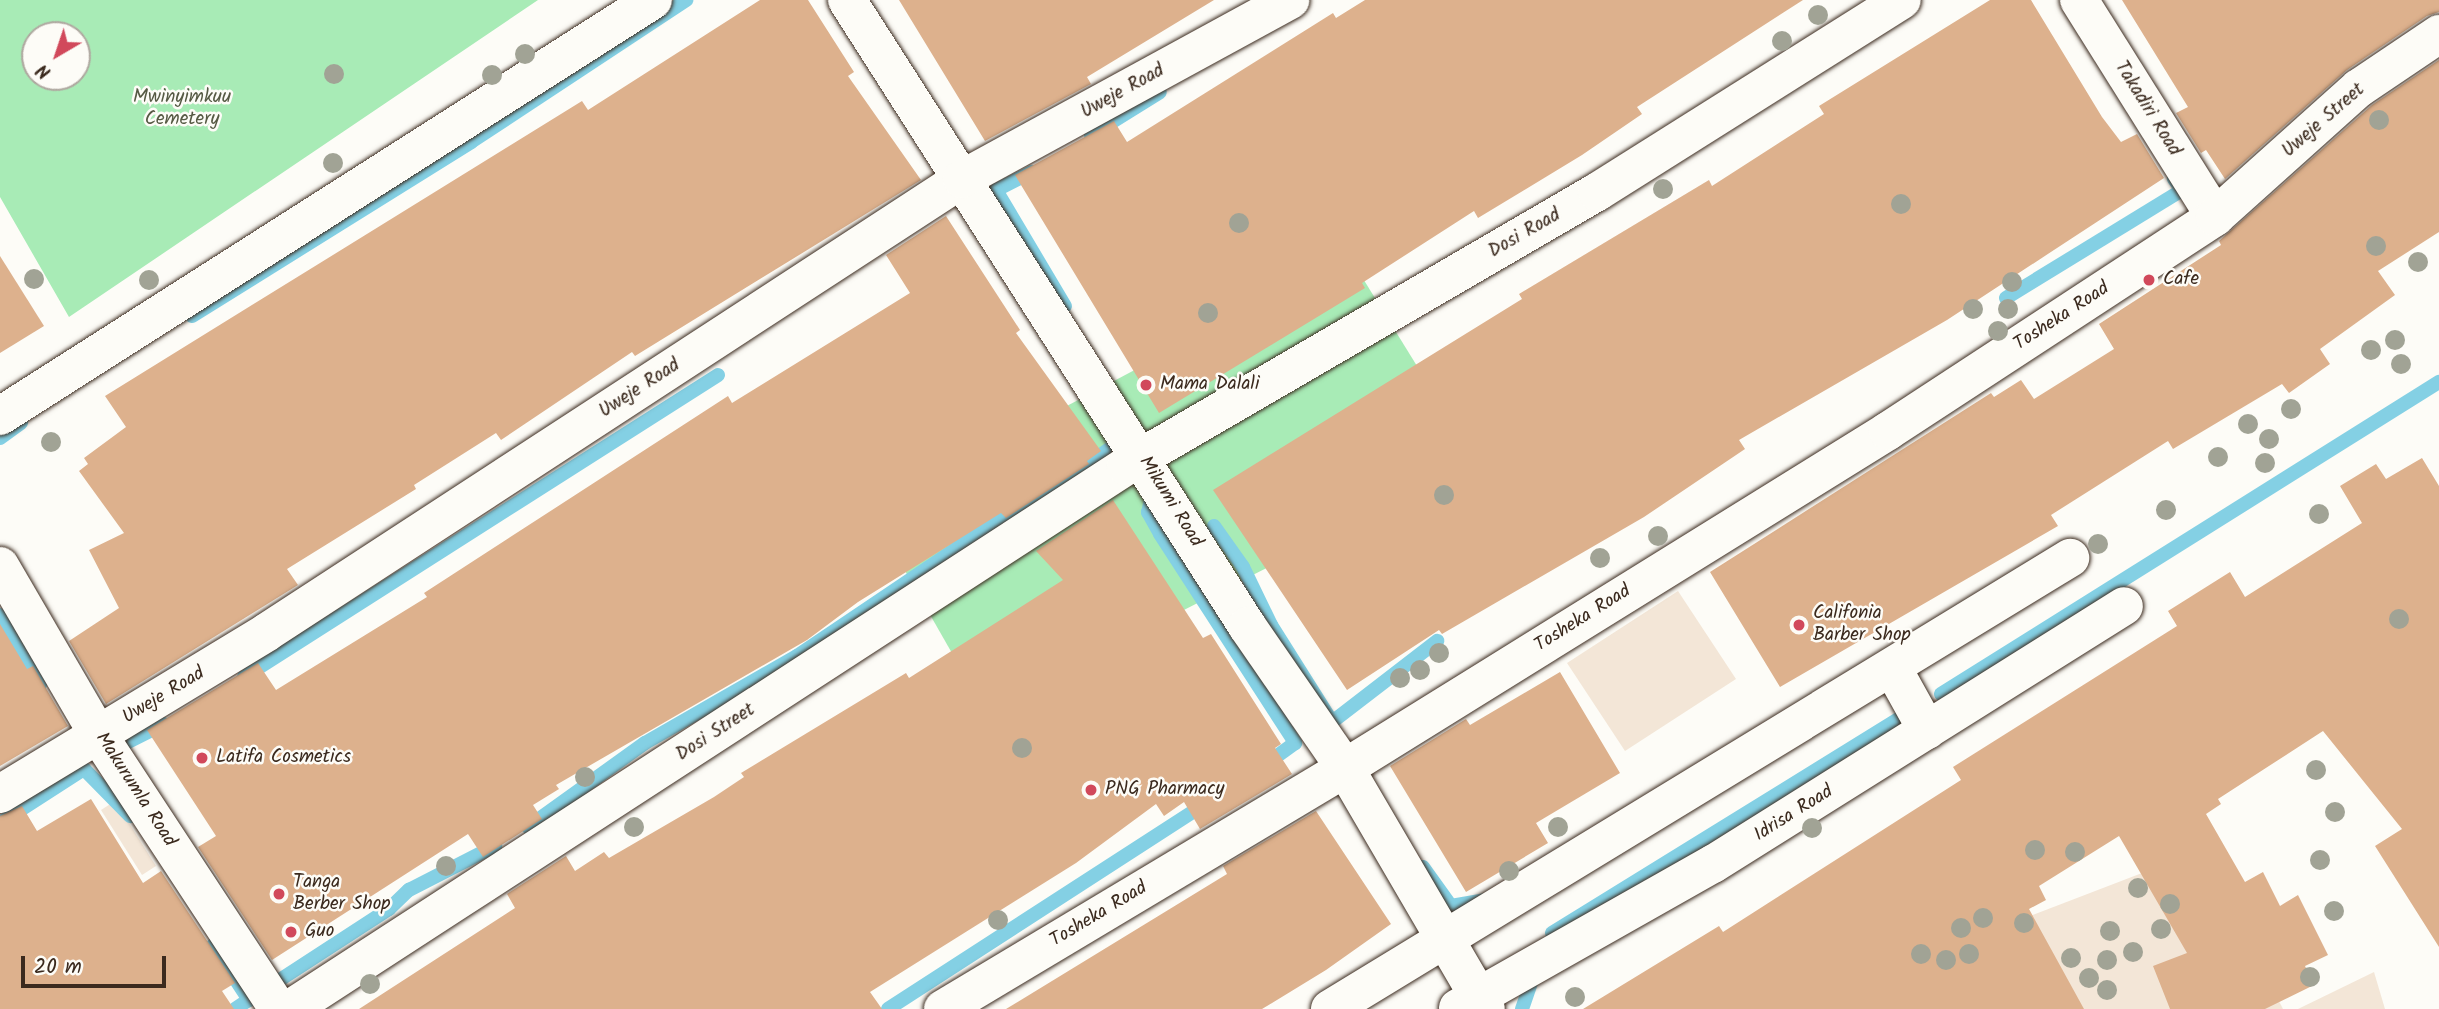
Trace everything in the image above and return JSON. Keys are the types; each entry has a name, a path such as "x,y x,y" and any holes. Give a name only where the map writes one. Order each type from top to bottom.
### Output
{"street":[{"path":"0,416 653,0"},
{"name":"Mikumi Road","path":"847,0 1247,626 1345,768 1447,940 1473,1004"},
{"name":"Uweje Road","path":"0,794 99,736 405,544 962,179 1290,0"},
{"name":"Dosi Road","path":"1142,458 1597,192 1902,0"},
{"name":"Takadiri Road","path":"2079,0 2215,217"},
{"name":"Uweje Street","path":"2215,217 2359,88 2439,34"},
{"name":"Tosheka Road","path":"943,1009 1345,768 1888,431 2215,217"},
{"name":"Dosi Street","path":"290,1009 1142,458"},
{"path":"1330,1009 1893,669 2070,558"},
{"name":"Makurumla Road","path":"0,566 99,736 278,1009"},
{"name":"Idrisa Road","path":"1473,1004 1713,864 2124,606"},
{"path":"1893,669 1927,730"}],"shaded area":[{"path":"1678,591 1736,679 1625,751 1567,663"},
{"path":"115,801 156,866 142,875 101,810"},
{"path":"2202,850 2283,1009 1873,1009 1996,929"},
{"path":"2374,972 2385,1009 2298,1009"}],"green space":[{"name":"Mwinyimkuu Cemetery","path":"0,0 538,0 69,317 0,197"},
{"path":"1349,256 1451,421 1361,520 985,711 872,513 888,501"}],"building":[{"path":"760,0 808,0 854,72 848,76 921,180 635,356 632,352 501,440 496,433 414,485 416,489 287,569 298,585 106,704 69,641 119,608 89,550 124,533 79,471 88,464 84,458 126,427 105,396 582,101 588,110"},
{"path":"899,0 1214,0 1087,77 1091,84 985,141"},
{"path":"1365,0 1803,0 1637,107 1642,114 1582,155 1478,218 1474,211 1362,283 1365,288 1159,413 1015,175 1114,121 1127,142 1333,13 1336,18"},
{"path":"1990,0 2031,0 2102,117 2121,142 2137,134 2164,178 1947,320 1739,440 1745,449 1644,517 1442,634 1439,630 1347,690 1213,490 1522,299 1519,294 1709,180 1712,186 1824,114 1819,106"},
{"path":"2122,0 2439,0 2439,12 2427,16 2347,70 2225,179 2206,150 2201,153 2176,113 2188,107"},
{"path":"2439,60 2439,232 2378,271 2395,295 2320,349 2330,364 2289,393 2282,384 2173,449 2168,441 2051,515 2058,526 1780,687 1710,572 1991,393 1994,397 2021,380 2034,399 2114,349 2099,324 2221,245 2219,241 2372,105"},
{"path":"946,216 1020,330 1016,333 1101,451 1087,461 1089,464 1006,518 1001,513 858,602 807,640 556,785 559,789 533,805 542,819 483,857 468,834 272,960 198,847 216,836 147,730 258,663 276,690 427,597 424,593 728,396 732,403 910,293 886,255"},
{"path":"0,256 44,326 0,353"},
{"path":"2422,458 2439,486 2439,947 2375,846 2402,829 2323,731 2218,799 2221,804 2206,814 2245,882 2263,872 2280,906 2298,895 2328,955 2305,966 2314,985 2265,1009 2170,1009 2153,966 2187,953 2119,836 2039,886 2046,900 2029,909 2084,1009 1583,1009 1719,926 1723,932 1961,780 1953,767 2177,626 2168,611 2230,572 2245,597 2362,523 2340,486 2376,464 2386,479"},
{"path":"1113,500 1203,638 1211,634 1281,744 1275,748 1292,774 1200,829 1184,802 1164,816 1156,804 1076,863 870,992 882,1009 359,1009 515,908 507,894 566,856 575,871 604,852 609,858 714,797 744,777 741,773 906,673 909,678 1063,580 1036,551"},
{"path":"0,624 27,669 33,666 68,726 0,766"},
{"path":"1560,672 1620,773 1536,823 1548,843 1466,892 1390,766 1466,719 1470,725"},
{"path":"91,799 143,883 161,871 235,983 222,991 234,1009 0,1009 0,816 22,806 37,831"},
{"path":"1316,811 1391,924 1326,970 1262,1009 1006,1009 1227,874 1223,866"}],"waterway":[{"path":"192,316 471,142 686,0"},
{"path":"1091,135 1160,92"},
{"path":"1032,172 996,190 1065,306"},
{"path":"2006,298 2182,190 2174,179"},
{"path":"244,677 718,375"},
{"path":"1941,694 2439,382"},
{"path":"0,438 21,423"},
{"path":"528,827 645,743 797,656 987,528 1043,497 1109,449"},
{"path":"1153,491 1148,512 1160,534 1295,743 1265,765"},
{"path":"1214,526 1243,567 1271,625 1332,722 1437,641"},
{"path":"0,615 40,684"},
{"path":"1552,933 1902,717"},
{"path":"128,742 164,724"},
{"path":"0,823 84,769 130,816"},
{"path":"888,1009 1207,803"},
{"path":"275,983 389,909 409,890 495,846"},
{"path":"1423,867 1451,906 1484,900"},
{"path":"213,945 249,1000"},
{"path":"1522,1009 1534,975"},
{"path":"235,1009 256,995"}],"place":[{"name":"Cafe","path":"2149,280"},
{"name":"Mama Dalali","path":"1146,385"},
{"name":"Califonia Barber Shop","path":"1799,625"},
{"name":"Latifa Cosmetics","path":"202,758"},
{"name":"PNG Pharmacy","path":"1091,790"},
{"name":"Tanga Berber Shop","path":"279,894"},
{"name":"Guo","path":"291,932"}]}
